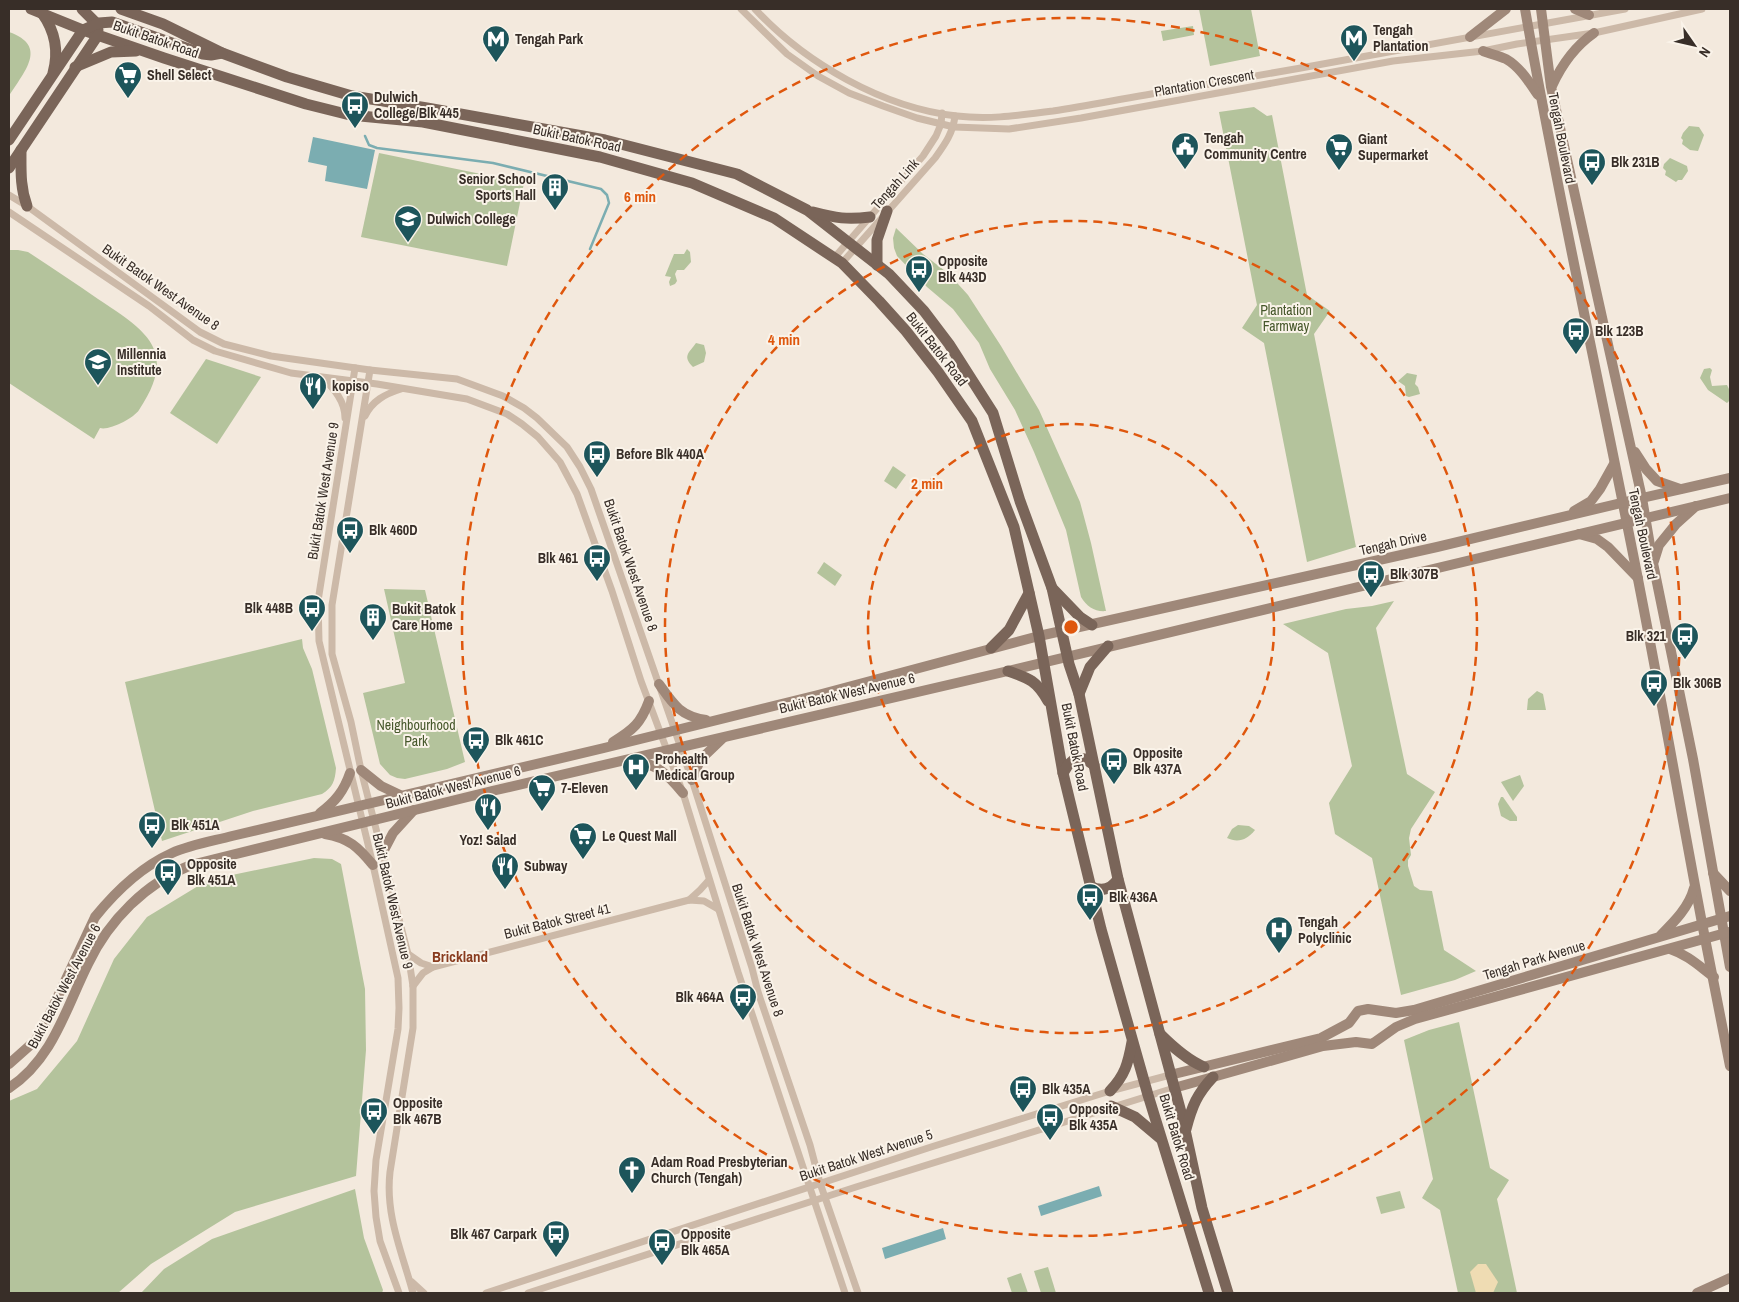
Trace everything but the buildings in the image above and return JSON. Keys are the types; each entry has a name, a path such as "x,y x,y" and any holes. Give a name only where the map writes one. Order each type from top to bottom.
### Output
{"main road":[{"path":"82,9 90,16 97,29"},
{"name":"Bukit Batok Road","path":"121,9 163,24 222,53 287,77 352,96 605,140 737,174 807,210 889,274 924,311 949,344 994,413 1020,501 1052,588 1067,655 1079,694 1118,879 1174,1088 1202,1208 1228,1293"},
{"path":"36,11 84,30 97,29 112,22 203,54 222,53"},
{"path":"36,11 50,24 54,36 56,65 52,77"},
{"path":"9,168 75,67 97,29"},
{"name":"Bukit Batok Road","path":"97,29 145,51 306,104 350,115 423,122 582,153 692,183 774,218 838,260 906,331 938,372 972,421 1014,527 1039,636 1063,773 1090,886 1148,1095 1209,1293"},
{"path":"9,140 84,30"},
{"path":"75,67 111,52 145,51"},
{"path":"21,150 21,184 27,206"},
{"path":"807,210 850,220 870,217"},
{"path":"877,264 877,240 887,211"},
{"path":"1052,588 1080,617 1092,625"},
{"path":"991,648 1010,630 1030,593"},
{"path":"1079,694 1090,667 1108,646"},
{"path":"1008,671 1030,679 1036,684 1043,692 1052,710"},
{"path":"1063,773 1068,764 1076,758 1085,759 1094,765"},
{"path":"1090,886 1098,890 1106,890 1114,885 1118,879"},
{"path":"1159,1032 1171,1046 1204,1067"},
{"path":"1110,1091 1126,1068 1132,1038"},
{"path":"1185,1132 1197,1095 1213,1077"},
{"path":"1111,1106 1135,1117 1162,1139"}],"street":[{"name":"Plantation Crescent","path":"741,9 786,54 818,76 850,93 883,106 954,127 1009,129 1081,118 1393,62 1483,51 1594,33 1702,9"},
{"name":"Plantation Crescent","path":"755,9 794,45 824,67 886,98 955,116 999,118 1078,107 1625,9"},
{"path":"1470,37 1506,9"},
{"name":"Tengah Boulevard","path":"1525,9 1540,98 1638,578 1730,1066"},
{"name":"Tengah Boulevard","path":"1541,9 1552,87 1642,498 1653,563 1693,759 1712,872 1726,917 1730,966"},
{"path":"1575,9 1589,15"},
{"path":"1552,87 1560,69 1571,54 1579,44 1594,33"},
{"path":"1483,51 1505,59 1512,64 1523,74 1540,98"},
{"path":"1078,107 1078,114 1081,118"},
{"name":"Tengah Link","path":"852,244 870,217 923,156 936,136 941,124 942,113"},
{"name":"Tengah Link","path":"838,260 887,211 935,158 948,140 954,127 955,116"},
{"name":"Bukit Batok West Avenue 8","path":"9,195 27,206 184,321 200,332 224,344 271,356 370,370 457,379 508,398 537,418 567,447 591,489 681,747 758,992 858,1293"},
{"name":"Bukit Batok West Avenue 8","path":"9,212 149,306 193,340 208,348 239,359 291,373 467,398 507,414 538,437 560,462 577,494 612,591 641,681 683,793 718,909 845,1293"},
{"name":"Bukit Batok West Avenue 9","path":"355,368 318,601 319,641 398,978 398,1029 376,1160 374,1191 380,1241 399,1293"},
{"name":"Bukit Batok West Avenue 9","path":"370,370 332,605 332,654 351,722 361,770 408,954 413,986 413,1028 388,1195 390,1214 414,1293"},
{"path":"322,378 333,388 342,402 345,412 346,430"},
{"path":"362,423 374,402 386,394 403,388"},
{"path":"1630,445 1646,469 1657,481 1680,489"},
{"path":"1566,516 1591,500 1600,489 1614,464"},
{"name":"Tengah Drive","path":"1062,630 1092,625 1437,547 1730,478"},
{"path":"1067,655 1730,498"},
{"path":"1653,563 1659,545 1676,524 1697,505"},
{"path":"1578,534 1597,538 1638,578"},
{"name":"Bukit Batok West Avenue 6","path":"9,1064 36,1040 95,918 107,902 134,878 173,852 358,805 604,748 818,695 1062,630"},
{"name":"Bukit Batok West Avenue 6","path":"9,1088 41,1058 63,1021 100,942 121,914 167,876 191,865 415,810 1008,671 1067,655"},
{"path":"659,684 673,704 683,713 694,718 712,720"},
{"path":"604,748 636,727 649,701"},
{"path":"692,780 700,760 724,737"},
{"path":"630,760 647,763 658,768 683,793"},
{"path":"361,770 381,786 400,796"},
{"path":"315,816 337,799 350,773"},
{"path":"383,852 393,833 415,810"},
{"path":"322,833 344,838 360,850 373,865"},
{"path":"1712,872 1730,891"},
{"name":"Bukit Batok Street 41","path":"689,900 709,880"},
{"path":"1661,936 1691,899 1695,885"},
{"name":"Bukit Batok Street 41","path":"413,986 423,972 433,967 689,900 704,901 718,909"},
{"name":"Tengah Park Avenue","path":"1170,1076 1321,1038 1349,1023 1358,1011 1368,1009 1396,1013 1414,1010 1726,917"},
{"name":"Tengah Park Avenue","path":"1174,1088 1323,1046 1356,1042 1372,1044 1396,1026 1415,1019 1727,932"},
{"path":"1669,949 1692,959 1714,977"},
{"path":"408,954 421,963 433,967"},
{"path":"1349,1023 1351,1033 1356,1042"},
{"name":"Bukit Batok West Avenue 5","path":"486,1293 820,1183 1110,1091 1170,1076"},
{"name":"Bukit Batok West Avenue 5","path":"528,1293 1111,1106 1174,1088"},
{"path":"409,1278 424,1293"},
{"path":"1697,1293 1730,1278"}],"green space":[{"path":"1199,9 1251,9 1260,56 1210,66"},
{"path":"1193,26 1194,35 1163,41 1161,31"},
{"path":"9,32 21,38 28,45 31,52 26,69 9,96"},
{"name":"Plantation Farmway","path":"1254,107 1267,116 1272,115 1307,295 1330,311 1314,334 1356,547 1307,562 1264,343 1242,328 1257,305 1219,112"},
{"path":"1689,126 1699,127 1704,135 1698,151 1690,150 1682,144 1683,140 1681,138"},
{"path":"379,153 524,183 507,266 361,237"},
{"path":"1670,158 1687,166 1688,171 1682,180 1676,182 1665,175 1664,164"},
{"path":"896,228 923,254 949,274 968,295 1039,410 1080,502 1106,611 1098,611 1092,608 1081,597 1066,530 1015,410 990,369 979,343 953,309 927,287 897,256 893,238"},
{"path":"687,249 690,252 691,262 684,270 677,270 675,274 677,281 670,286 671,277 665,276 674,254 684,254"},
{"path":"9,250 28,252 45,263 130,321 143,332 152,344 156,357 156,372 151,389 139,410 132,417 109,428 100,428 94,439 9,383"},
{"path":"696,343 704,345 706,353 704,362 693,367 687,357"},
{"path":"206,359 261,377 217,444 170,413"},
{"path":"1710,368 1712,370 1710,377 1712,386 1727,385 1730,391 1730,400 1727,403 1708,390 1700,378 1704,369"},
{"path":"1407,373 1417,375 1415,384 1420,394 1406,396 1405,386 1398,381"},
{"path":"893,466 906,475 896,489 884,481"},
{"path":"824,562 842,575 835,586 817,573"},
{"name":"Neighbourhood Park","path":"384,589 425,590 465,762 447,769 405,779 390,775 380,764 363,693 405,683"},
{"path":"1394,601 1376,628 1407,774 1435,792 1411,829 1409,838 1411,855 1408,860 1408,866 1414,886 1420,890 1432,891 1444,950 1476,971 1455,980 1401,995 1372,858 1335,834 1329,803 1352,766 1328,653 1283,624 1346,609"},
{"path":"302,639 303,648 312,669 336,768 334,780 329,789 322,794 253,811 162,841 125,682"},
{"path":"1537,691 1543,694 1546,710 1527,710 1528,699"},
{"path":"1520,775 1524,786 1513,801 1501,782"},
{"path":"1501,797 1503,797 1517,817 1517,821 1510,821 1501,816 1498,804"},
{"path":"1238,825 1249,826 1255,830 1242,840 1227,838 1232,829"},
{"path":"314,858 332,859 341,864 365,989 366,1050 356,1176 235,1212 151,1264 118,1293 9,1293 9,1101 37,1089 77,1041 114,959 147,917 208,880"},
{"path":"1459,1022 1490,1168 1509,1180 1497,1199 1517,1293 1458,1293 1440,1210 1422,1198 1433,1179 1404,1040 1429,1030"},
{"path":"355,1189 364,1238 383,1290 382,1293 141,1293 164,1269 212,1239"},
{"path":"1400,1191 1405,1208 1381,1214 1376,1197"},
{"path":"1048,1267 1056,1293 1041,1293 1034,1271"},
{"path":"1021,1273 1028,1293 1012,1293 1007,1278"}],"sand":[{"path":"1478,1264 1486,1264 1498,1282 1493,1293 1476,1293 1470,1272"}],"water":[{"path":"313,137 375,150 367,189 325,181 327,166 308,162"},
{"path":"1099,1186 1102,1196 1041,1216 1038,1206"},
{"path":"943,1228 946,1239 885,1259 882,1248"}],"waterway":[{"path":"365,136 369,145 377,148 493,163 601,189 607,195 609,203 590,249"}],"place":[{"name":"Tengah Plantation","path":"1354,62"},
{"name":"Tengah Park","path":"496,63"},
{"name":"Shell Select","path":"128,99"},
{"name":"Dulwich College/Blk 445","path":"355,129"},
{"name":"Tengah Community Centre","path":"1185,170"},
{"name":"Giant Supermarket","path":"1339,171"},
{"name":"Blk 231B","path":"1592,186"},
{"name":"Senior School Sports Hall","path":"555,211"},
{"name":"Dulwich College","path":"408,243"},
{"name":"Opposite Blk 443D","path":"919,293"},
{"name":"Blk 123B","path":"1576,355"},
{"name":"Millennia Institute","path":"98,386"},
{"name":"kopiso","path":"313,410"},
{"name":"Before Blk 440A","path":"597,478"},
{"name":"Blk 460D","path":"350,554"},
{"name":"Blk 461","path":"597,582"},
{"name":"Blk 307B","path":"1371,598"},
{"name":"Blk 448B","path":"312,632"},
{"name":"Bukit Batok Care Home","path":"373,641"},
{"name":"Blk 321","path":"1685,660"},
{"name":"Blk 306B","path":"1654,707"},
{"name":"Blk 461C","path":"476,764"},
{"name":"Opposite Blk 437A","path":"1114,785"},
{"name":"Prohealth Medical Group","path":"636,791"},
{"name":"7-Eleven","path":"542,812"},
{"name":"Yoz! Salad","path":"488,831"},
{"name":"Blk 451A","path":"152,849"},
{"name":"Le Quest Mall","path":"583,860"},
{"name":"Subway","path":"505,890"},
{"name":"Opposite Blk 451A","path":"168,896"},
{"name":"Blk 436A","path":"1090,921"},
{"name":"Tengah Polyclinic","path":"1279,954"},
{"name":"Blk 464A","path":"743,1021"},
{"name":"Blk 435A","path":"1023,1113"},
{"name":"Opposite Blk 467B","path":"374,1135"},
{"name":"Opposite Blk 435A","path":"1050,1141"},
{"name":"Adam Road Presbyterian Church (Tengah)","path":"632,1194"},
{"name":"Blk 467 Carpark","path":"556,1258"},
{"name":"Opposite Blk 465A","path":"662,1266"}],"district":[{"name":"Brickland","path":"460,957"}]}
